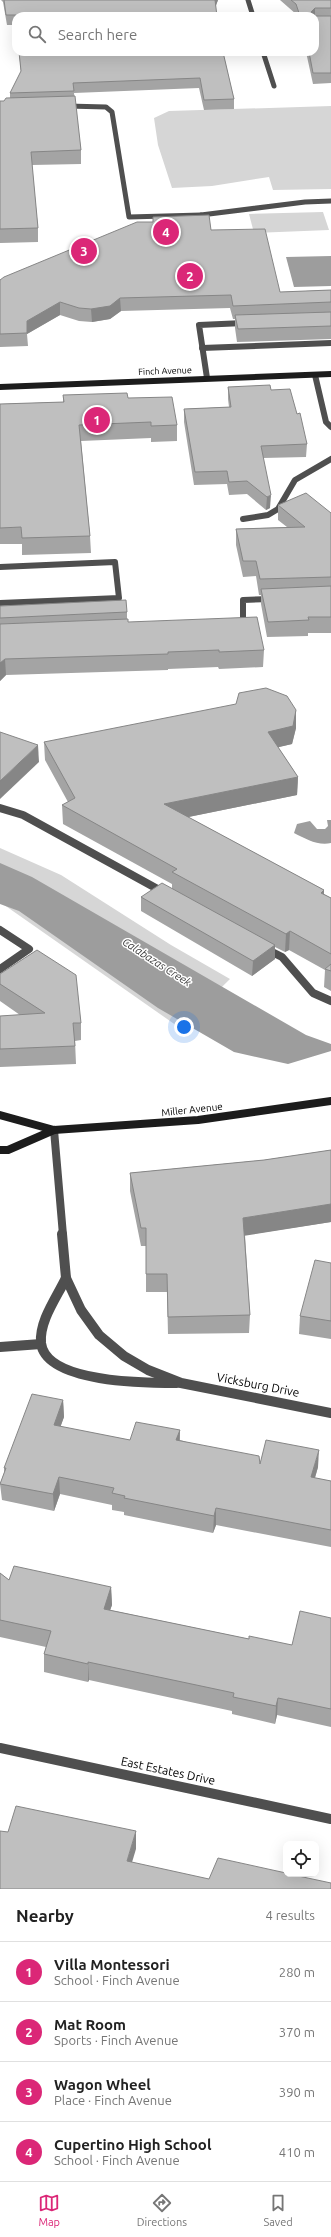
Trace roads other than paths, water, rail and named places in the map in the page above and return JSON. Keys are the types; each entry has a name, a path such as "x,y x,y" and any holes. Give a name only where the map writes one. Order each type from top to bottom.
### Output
{"street":[{"path":"248,0 252,12"},
{"path":"265,56 274,86"},
{"path":"63,106 93,105 106,107 112,112 129,217 201,215 306,202 331,201"},
{"path":"207,378 199,325 251,323"},
{"path":"202,348 331,343"},
{"path":"315,374 326,422 331,427"},
{"name":"Finch Avenue","path":"0,387 331,374"},
{"path":"243,520 261,517 278,511 285,501 288,490 295,480 331,459"},
{"path":"0,567 115,562 119,598 0,602"},
{"path":"236,626 243,626 243,600 275,599"},
{"path":"0,808 23,815 167,894"},
{"path":"0,930 29,949 0,969"},
{"path":"262,946 282,957 313,993 331,1001"},
{"name":"Miller Avenue","path":"0,1115 54,1130 198,1120 331,1101"},
{"name":"Miller Avenue","path":"0,1150 8,1150 54,1130"},
{"name":"Vicksburg Drive","path":"54,1130 66,1278 81,1310 99,1335 124,1356 148,1370 181,1383 331,1412"},
{"name":"Vicksburg Drive","path":"66,1278 45,1324 41,1344 44,1356 61,1368 115,1380 145,1384 181,1383"},
{"path":"0,1347 41,1344"},
{"name":"East Estates Drive","path":"0,1748 331,1819"}],"water":[{"path":"331,256 331,286 294,287 286,257"},
{"path":"327,820 331,820 331,843 317,843 294,833 297,824 310,821 317,829 325,829 328,826"},
{"name":"Calabazas Creek","path":"0,863 32,877 306,1035 331,1044 331,1051 288,1064 234,1052 158,1008 19,911 0,904"}],"place":[{"name":"Cupertino High School","path":"166,232"},
{"name":"Wagon Wheel","path":"84,251"},
{"name":"Mat Room","path":"190,276"},
{"name":"Villa Montessori","path":"97,420"}]}
